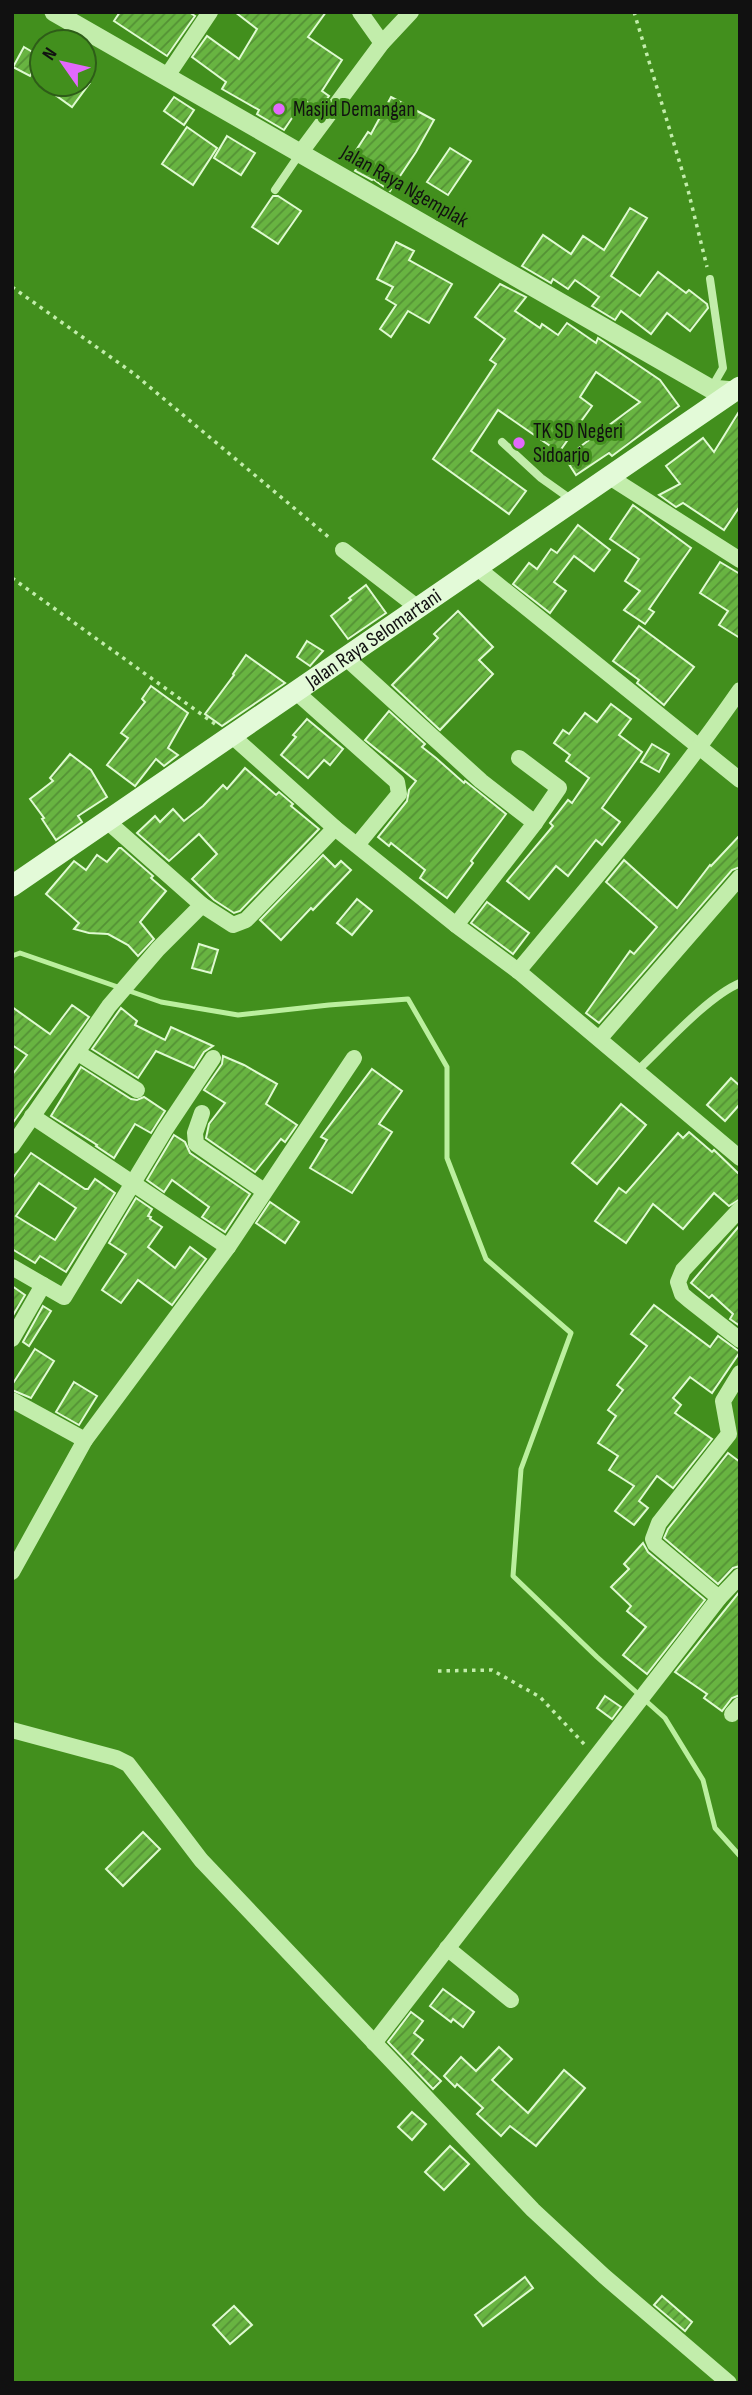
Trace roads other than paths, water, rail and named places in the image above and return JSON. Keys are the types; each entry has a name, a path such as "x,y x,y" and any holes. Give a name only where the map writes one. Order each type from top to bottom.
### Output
{"main road":[{"name":"Jalan Raya Selomartani","path":"14,882 107,821 608,475 738,391"}],"street":[{"name":"Jalan Raya Ngemplak","path":"54,12 711,389 738,391"},
{"path":"167,76 210,12"},
{"path":"360,12 382,43"},
{"path":"301,152 382,43 411,12"},
{"path":"608,475 740,560"},
{"path":"343,550 417,607"},
{"path":"476,567 740,780"},
{"path":"345,657 481,780 535,823"},
{"path":"518,971 700,748 740,690"},
{"path":"295,691 397,782 399,794 357,845"},
{"path":"231,735 335,828 518,971 740,1158"},
{"path":"456,925 559,788 519,758"},
{"path":"107,821 202,905 233,925 246,920 335,828"},
{"path":"600,1038 740,877"},
{"path":"12,1146 109,1006 131,979 202,905"},
{"path":"78,1054 137,1090"},
{"path":"12,1266 64,1297 165,1130 213,1058"},
{"path":"12,1572 85,1440 228,1247 354,1058"},
{"path":"202,1113 195,1133 196,1144 264,1191"},
{"path":"32,1116 228,1247"},
{"path":"740,1209 683,1270 678,1282 682,1294 740,1340"},
{"path":"12,1339 43,1285"},
{"path":"719,1598 655,1544 653,1539 659,1523 730,1434 723,1401 740,1373"},
{"path":"12,1400 85,1440"},
{"path":"374,2043 719,1598 740,1576"},
{"path":"12,1730 128,1763 201,1860 533,2210 612,2284 729,2383"},
{"path":"447,1948 511,2000"}],"lane":[{"path":"275,190 301,152"},
{"path":"710,279 723,368 711,389"},
{"path":"502,442 541,478 572,500"},
{"path":"637,1071 717,996 740,983"}],"waterway":[{"path":"12,956 20,953 161,1002 238,1015 408,999 447,1067 447,1158 486,1259 571,1333 521,1469 513,1576 665,1718 703,1780 715,1828 740,1856"}],"place":[{"name":"Masjid Demangan","path":"279,109"},
{"name":"TK SD Negeri Sidoarjo","path":"519,443"}]}
